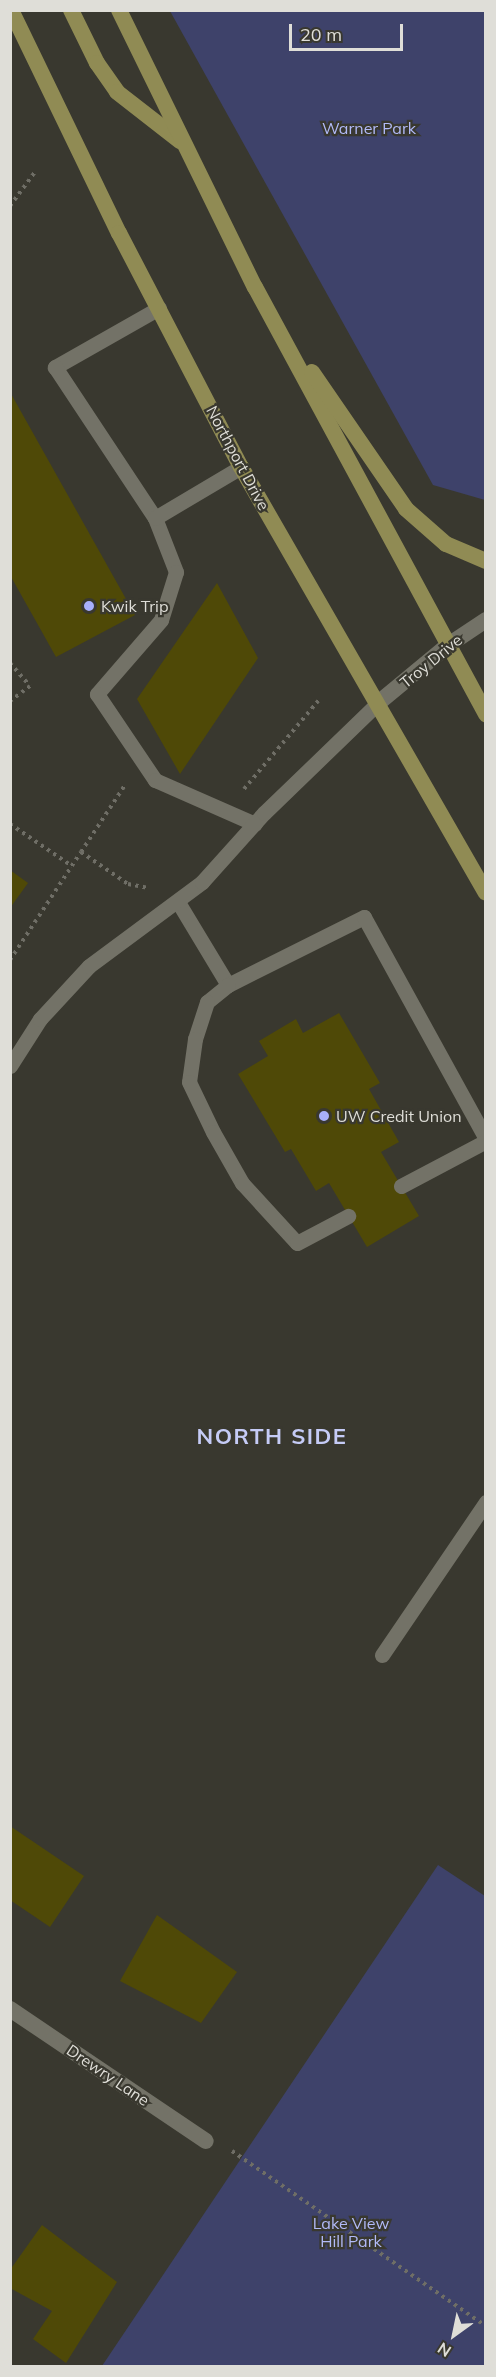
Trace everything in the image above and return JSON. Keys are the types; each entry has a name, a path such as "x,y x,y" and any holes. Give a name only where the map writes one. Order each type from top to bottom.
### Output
{"main road":[{"name":"Northport Drive","path":"11,10 159,308 241,466 486,893"},
{"path":"71,10 97,63 117,92 183,143"},
{"path":"119,10 255,287 486,715"},
{"path":"255,287 367,458 406,509 446,544 486,561"}],"street":[{"name":"Troy Drive","path":"378,704 447,646 486,620"},
{"name":"Drewry Lane","path":"10,2009 206,2141"}],"lane":[{"path":"159,308 55,367 155,519 176,572 161,620 97,694 155,780 255,824"},
{"path":"155,519 241,466"},
{"path":"10,1066 40,1020 89,966 202,882 255,824 378,704"},
{"path":"178,902 228,985"},
{"path":"348,1216 297,1244 242,1183 213,1132 189,1082 195,1039 207,1002 228,985 364,917 486,1140 401,1186"},
{"path":"382,1655 486,1502"}],"path":[{"path":"10,206 35,172"},
{"path":"10,663 30,686 10,701"},
{"path":"227,812 319,700"},
{"path":"10,960 141,759"},
{"path":"10,824 72,866"},
{"path":"81,852 128,884 152,888 159,885"},
{"path":"206,2141 229,2149 486,2326"}],"green space":[{"name":"Warner Park","path":"170,11 485,11 485,500 433,485"},
{"name":"Lake View Hill Park","path":"438,1865 485,1896 485,2366 102,2366"}],"building":[{"path":"10,392 135,615 56,657 10,575"},
{"name":"Kwik Trip","path":"217,583 258,658 180,774 137,699"},
{"path":"10,870 28,883 10,908"},
{"name":"UW Credit Union","path":"339,1013 380,1083 369,1089 399,1142 381,1152 419,1216 367,1247 329,1183 316,1191 291,1149 285,1152 238,1074 268,1056 259,1041 296,1019 303,1033"},
{"path":"10,1826 84,1876 50,1927 10,1900"},
{"path":"157,1915 237,1972 201,2023 120,1981"},
{"path":"42,2225 117,2282 66,2363 33,2339 52,2311 10,2288 10,2270"}],"place":[{"name":"Kwik Trip","path":"89,606"},
{"name":"UW Credit Union","path":"324,1116"}],"district":[{"name":"NORTH SIDE","path":"272,1437"}]}
